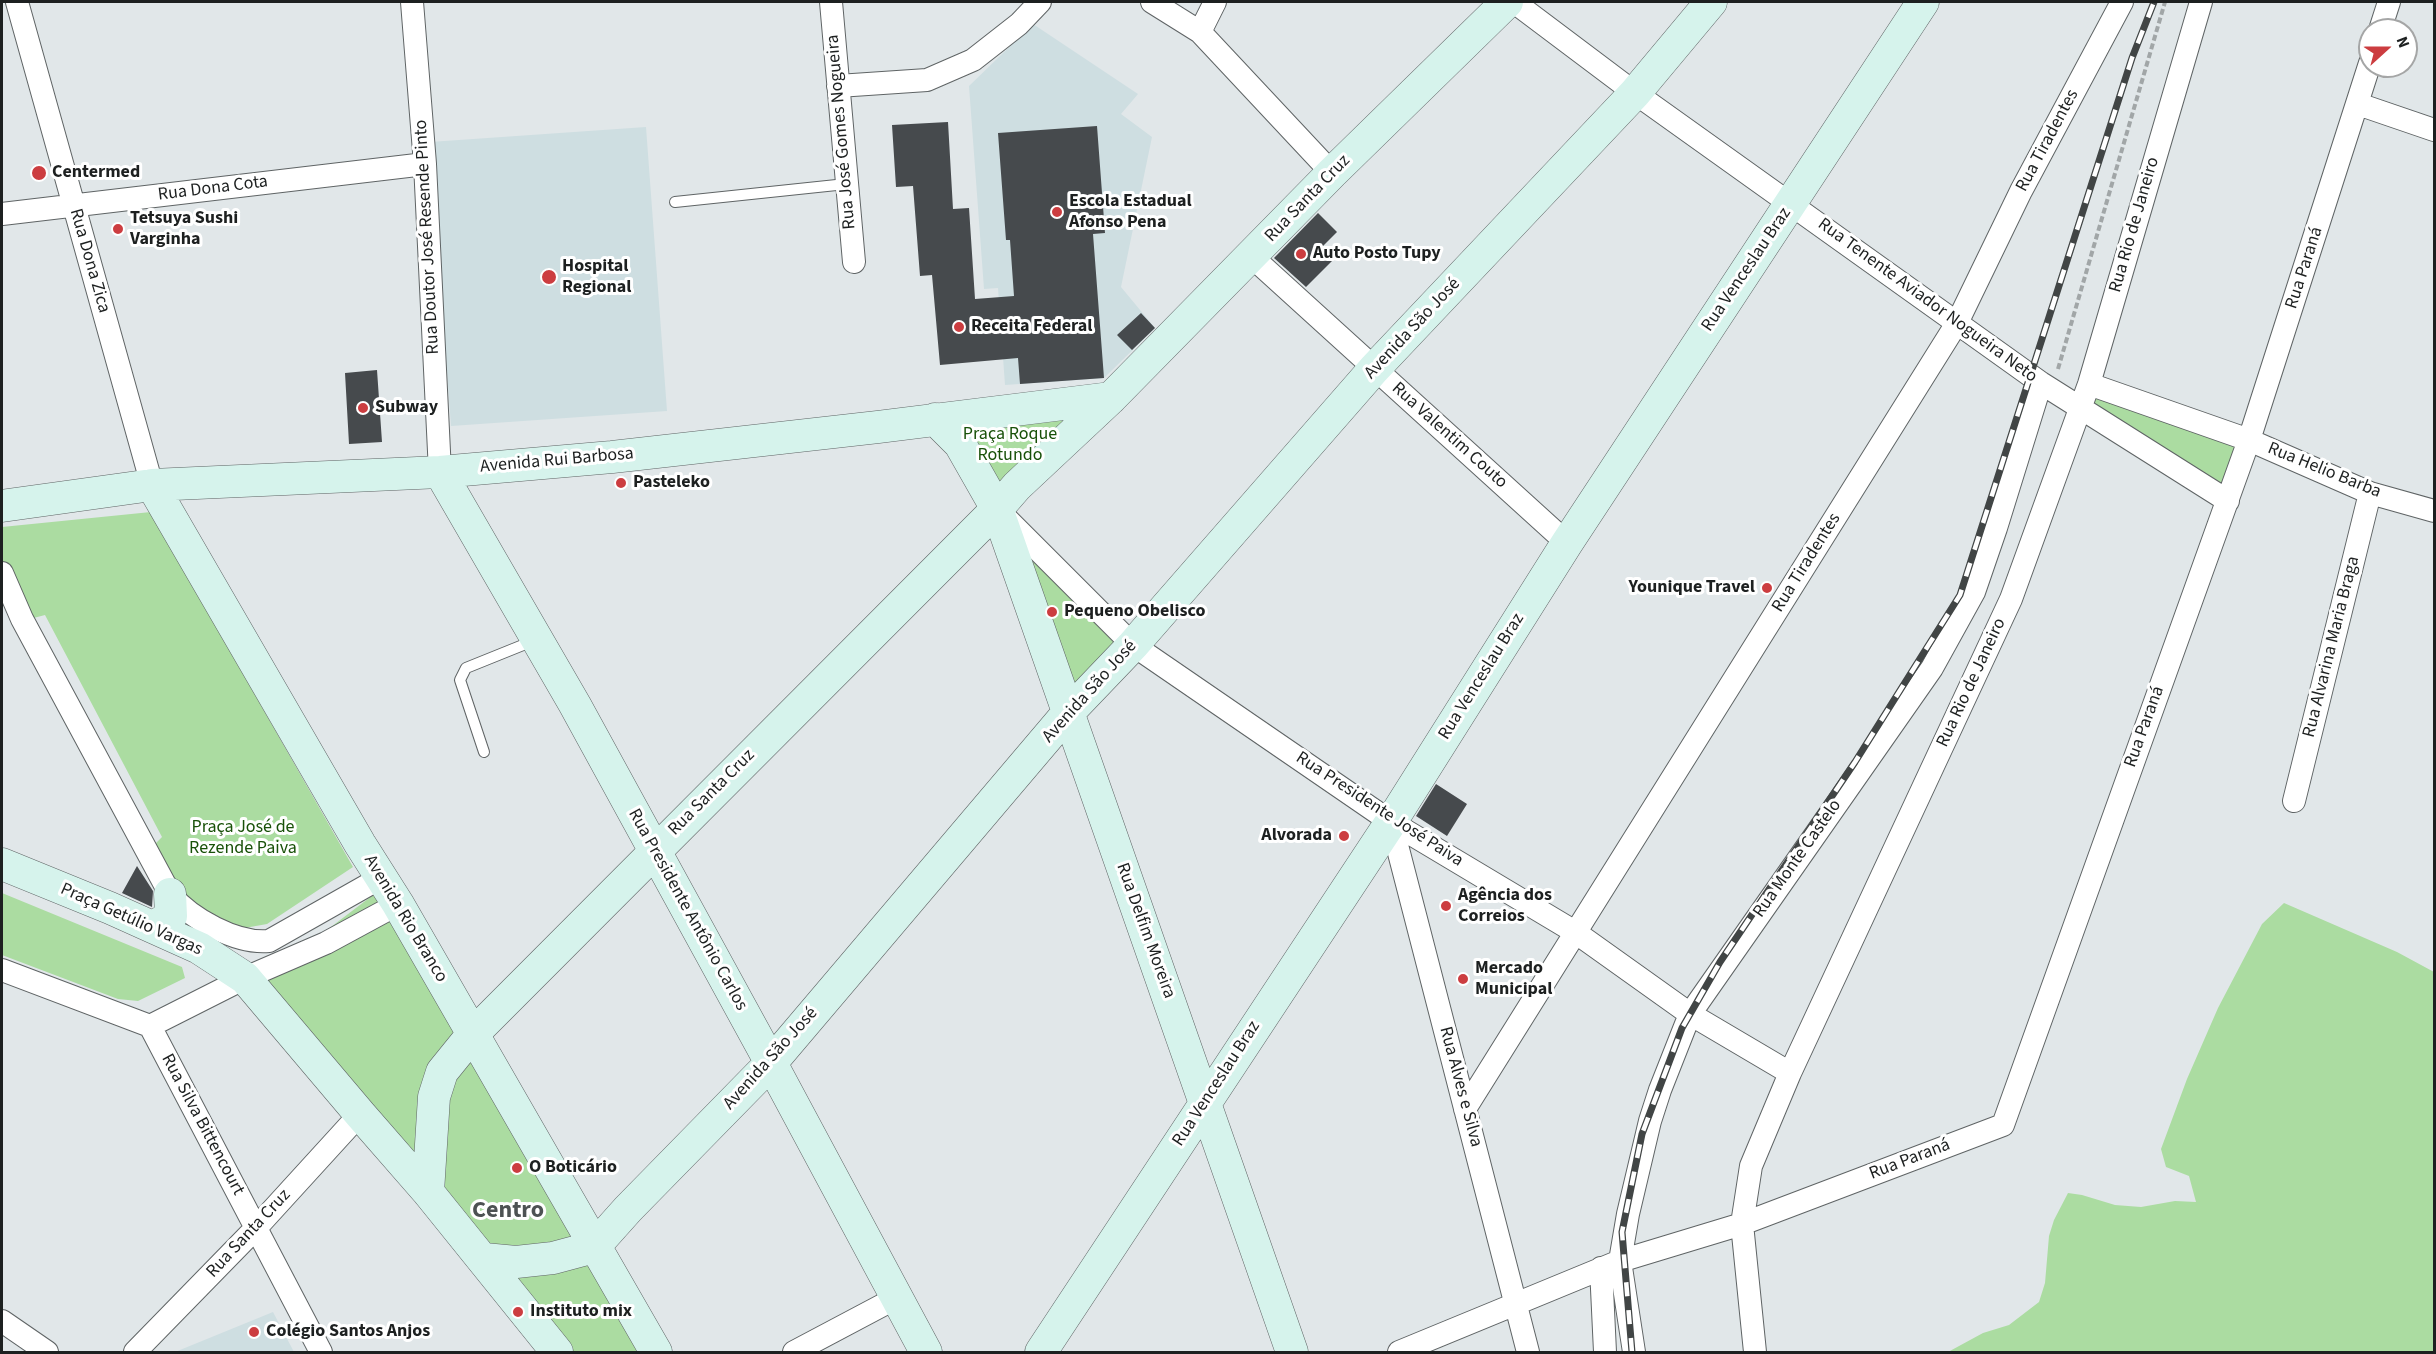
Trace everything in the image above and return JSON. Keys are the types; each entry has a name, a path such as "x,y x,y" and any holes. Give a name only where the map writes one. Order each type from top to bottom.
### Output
{"main road":[{"name":"Rua Santa Cruz","path":"1111,398 1332,173 1507,2"},
{"name":"Avenida São José","path":"594,1247 628,1209 771,1063 1067,714 1132,645 1374,369 1635,93 1711,2"},
{"name":"Rua Venceslau Braz","path":"1041,1353 1391,822 1567,543 1923,2"},
{"name":"Avenida Rui Barbosa","path":"2,506 152,485 440,472 624,455 1111,398"},
{"path":"935,419 960,444 997,509 1021,481 1111,398"},
{"name":"Rua Presidente Antônio Carlos","path":"440,472 537,639 771,1063 926,1353"},
{"name":"Avenida Rio Branco","path":"152,485 348,824 398,904 656,1353"},
{"name":"Rua Santa Cruz","path":"428,1192 434,1097 442,1072 472,1035 997,509"},
{"name":"Rua Delfim Moreira","path":"997,509 1067,714 1206,1101 1292,1353"},
{"name":"Praça Getúlio Vargas","path":"2,864 199,948 245,978"},
{"path":"154,927 171,916 170,894"},
{"path":"245,978 484,1259 557,1353"},
{"path":"484,1259 525,1261 553,1258 594,1247"}],"street":[{"name":"Rua Dona Zica","path":"17,2 152,485"},
{"name":"Rua Doutor José Resende Pinto","path":"412,2 425,164 440,472"},
{"name":"Rua José Gomes Nogueira","path":"831,2 854,262"},
{"path":"837,86 927,80 973,60 1019,24 1040,2"},
{"path":"1152,2 1200,32 1332,173"},
{"path":"1200,32 1215,2"},
{"name":"Rua Tenente Aviador Nogueira Neto","path":"1514,2 1635,93 1792,203 2046,387 2228,501"},
{"name":"Rua Tiradentes","path":"1465,1108 1957,323 2021,191 2122,2"},
{"name":"Rua Rio de Janeiro","path":"1755,1353 1742,1224 1751,1166 1790,1072 2011,599 2089,384 2201,2"},
{"path":"2384,18 2389,2"},
{"name":"Rua Paraná","path":"1399,1353 1610,1265 1742,1224 2003,1125 2228,501 2366,78"},
{"path":"2358,104 2434,130"},
{"name":"Rua Dona Cota","path":"2,214 425,164"},
{"name":"Rua Valentim Couto","path":"1251,256 1567,543"},
{"name":"Rua Helio Barba","path":"2089,384 2249,440 2370,493 2434,511"},
{"name":"Rua Monte Castelo","path":"1634,1353 1610,1265 1628,1214 1650,1121 1689,1014 1932,668 1974,592 2046,387"},
{"name":"Rua Alvarina Maria Braga","path":"2294,801 2370,493"},
{"name":"Rua Presidente José Paiva","path":"997,509 1132,645 1391,822 1575,932 1689,1014 1790,1072"},
{"path":"2,573 12,618 170,894 180,907 238,938 257,942 269,941 382,878"},
{"name":"Rua Alves e Silva","path":"1391,822 1528,1353"},
{"path":"2,970 150,1026 245,978 326,943 398,904"},
{"name":"Rua Silva Bittencourt","path":"150,1026 321,1353"},
{"name":"Rua Santa Cruz","path":"135,1353 256,1228 360,1114"},
{"path":"1605,1353 1610,1265"},
{"path":"794,1353 897,1298"},
{"path":"2,1321 46,1353"}],"lane":[{"path":"675,202 846,184"},
{"path":"484,752 460,680 466,669 537,639"}],"path":[{"path":"2046,387 2165,2"}],"shaded area":[{"name":"Escola Estadual Afonso Pena","path":"1033,24 1138,94 1121,114 1152,137 1121,287 1155,328 1104,378 1005,385 998,288 984,289 969,86"},
{"name":"Hospital Regional","path":"646,127 667,411 451,426 430,142"},
{"name":"Colégio Santos Anjos","path":"273,1312 294,1352 175,1352"}],"green space":[{"path":"2092,390 2243,446 2224,491 2087,406"},
{"name":"Praça Roque Rotundo","path":"1088,409 1002,487 980,445 955,425"},
{"name":"Praça José de Rezende Paiva","path":"151,512 353,867 267,924 239,929 212,917 181,894 151,848 162,837 45,615 26,620 2,569 2,527"},
{"path":"1005,521 1118,638 1067,702"},
{"path":"377,892 579,1239 506,1263 282,1014 261,967 302,949"},
{"path":"2,893 182,967 185,978 138,1001 118,999 2,955"},
{"path":"2284,903 2397,952 2434,972 2434,1352 1948,1352 1983,1333 2009,1325 2039,1302 2045,1283 2049,1236 2054,1220 2068,1193 2115,1205 2141,1207 2175,1201 2196,1202 2189,1176 2166,1167 2161,1149 2187,1079 2218,1008 2262,924"},
{"path":"585,1251 643,1352 564,1352 503,1277"}],"building":[{"path":"948,122 953,209 969,208 975,299 1014,296 1010,240 1006,240 998,133 1097,126 1105,233 1093,234 1104,378 1020,384 1018,358 940,365 932,275 920,276 913,186 896,187 892,125"},
{"name":"Auto Posto Tupy","path":"1318,213 1337,232 1320,249 1332,261 1306,287 1274,258"},
{"path":"1141,313 1155,328 1132,350 1117,335"},
{"name":"Subway","path":"377,370 382,442 349,444 345,373"},
{"path":"1436,784 1467,804 1447,836 1416,816"},
{"path":"137,866 153,891 152,907 122,893"}],"railway":[{"path":"1632,1352 1622,1232 1642,1134 1682,1028 1720,962 1855,762 1960,595 2132,58 2154,2"}],"place":[{"name":"Centermed","path":"39,173"},
{"name":"Escola Estadual Afonso Pena","path":"1057,212"},
{"name":"Tetsuya Sushi Varginha","path":"118,229"},
{"name":"Auto Posto Tupy","path":"1301,254"},
{"name":"Hospital Regional","path":"549,277"},
{"name":"Receita Federal","path":"959,327"},
{"name":"Subway","path":"363,408"},
{"name":"Pasteleko","path":"621,483"},
{"name":"Younique Travel","path":"1767,588"},
{"name":"Pequeno Obelisco","path":"1052,612"},
{"name":"Alvorada","path":"1344,836"},
{"name":"Agência dos Correios","path":"1446,906"},
{"name":"Mercado Municipal","path":"1463,979"},
{"name":"O Boticário","path":"517,1168"},
{"name":"Instituto mix","path":"518,1312"},
{"name":"Colégio Santos Anjos","path":"254,1332"}],"district":[{"name":"Centro","path":"508,1212"}]}
